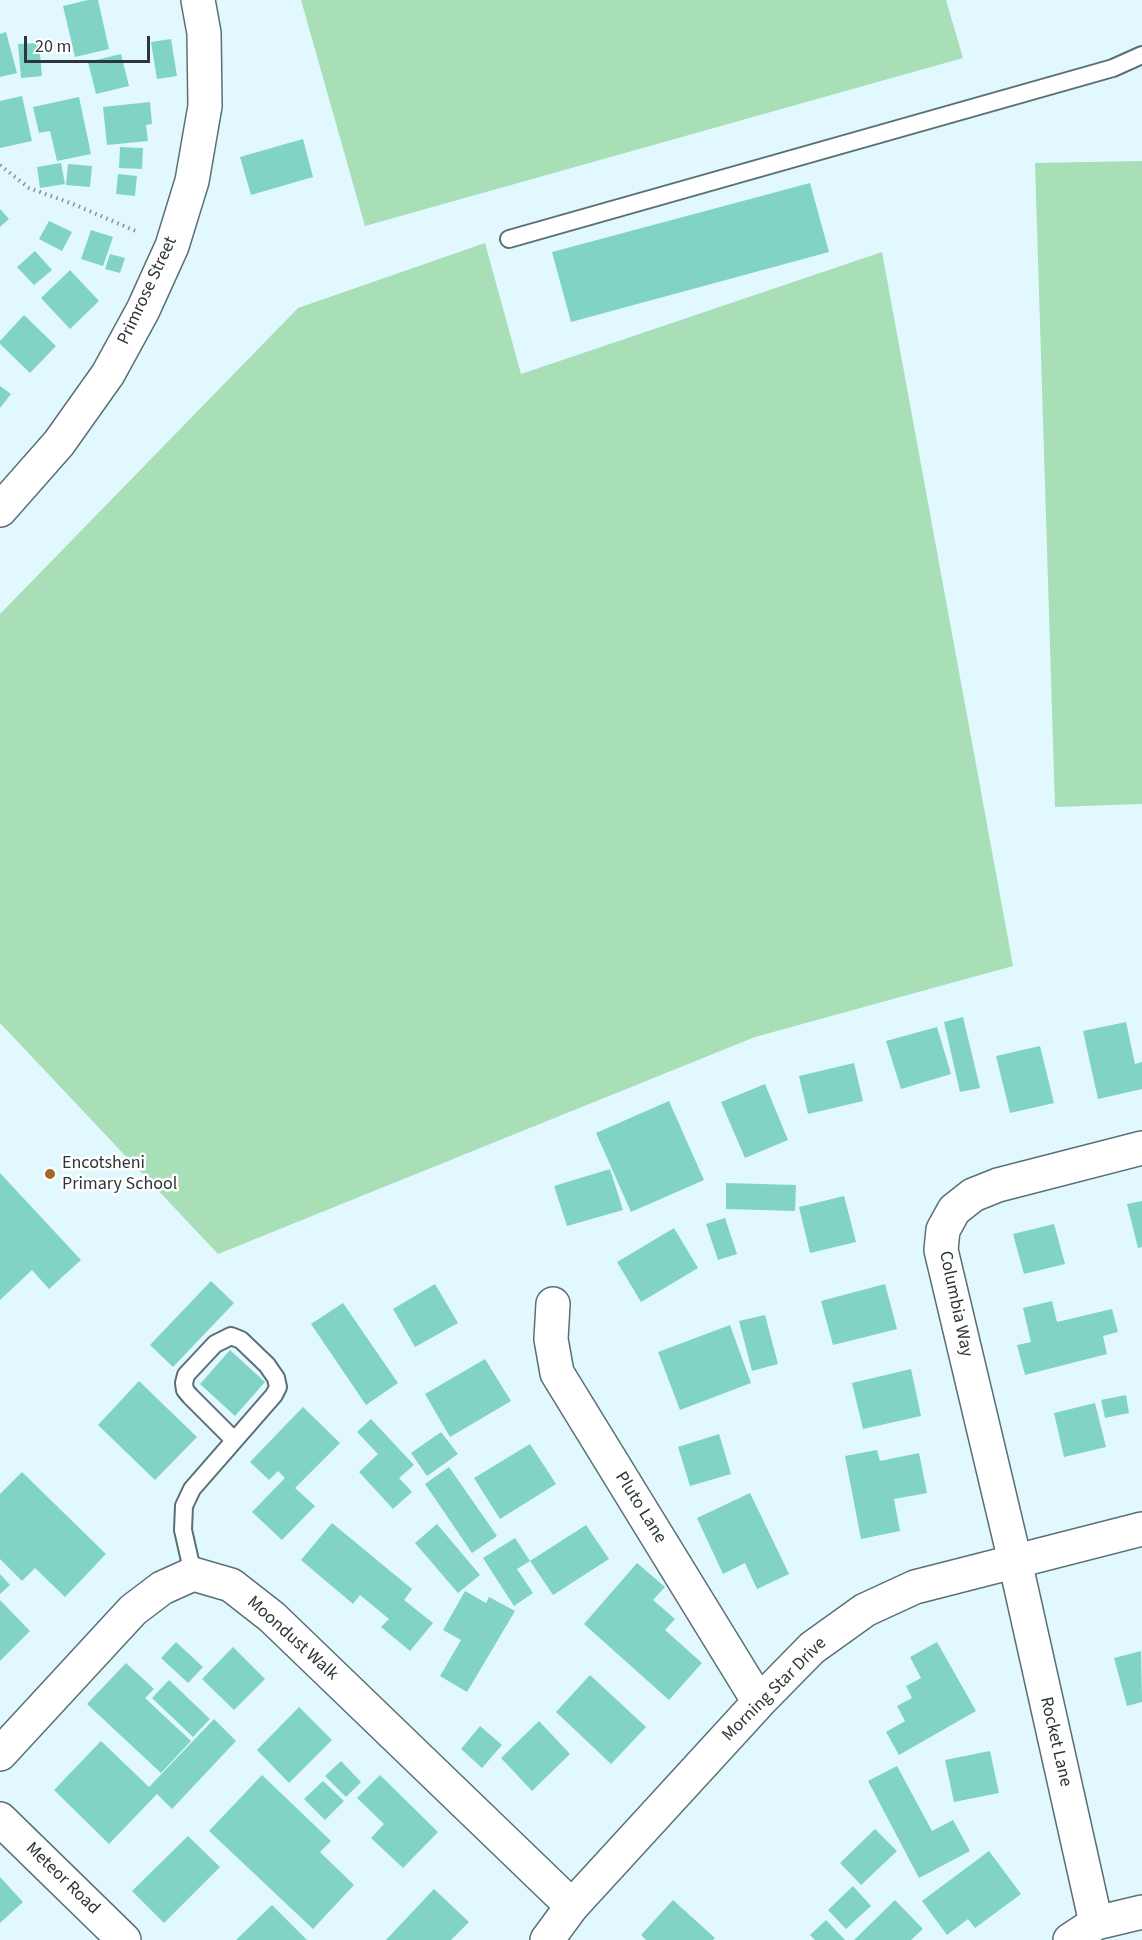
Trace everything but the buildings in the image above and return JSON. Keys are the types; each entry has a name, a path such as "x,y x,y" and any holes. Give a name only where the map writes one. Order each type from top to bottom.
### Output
{"street":[{"name":"Primrose Street","path":"0,510 59,442 108,374 172,246 192,181 205,106 204,33 198,0"},
{"name":"Columbia Way","path":"1015,1561 941,1250 943,1230 954,1210 973,1195 998,1185 1142,1148"},
{"name":"Pluto Lane","path":"553,1304 551,1339 557,1373 759,1702"},
{"name":"Morning Star Drive","path":"548,1940 572,1906 759,1702 812,1648 865,1610 915,1587 1142,1529"},
{"name":"Rocket Lane","path":"1015,1561 1083,1932"},
{"path":"0,1754 133,1610 162,1588 193,1574"},
{"name":"Moondust Walk","path":"193,1574 231,1585 272,1617 572,1906"},
{"name":"Meteor Road","path":"0,1819 124,1940"},
{"path":"1083,1932 1142,1912"}],"lane":[{"path":"508,239 1113,68 1142,55"},
{"path":"193,1574 183,1530 184,1506 192,1489 274,1395 278,1387 276,1378 267,1365 241,1340 231,1336 215,1344 186,1375 184,1383 190,1396 234,1440"}],"path":[{"path":"0,165 29,188 172,246"}],"green space":[{"path":"301,0 946,0 963,58 365,226"},
{"path":"1142,161 1142,804 1055,807 1035,163"},
{"path":"485,243 521,374 882,252 1013,966 755,1037 218,1254 0,1023 0,614 298,308"}],"place":[{"name":"Encotsheni Primary School","path":"50,1174"}]}
